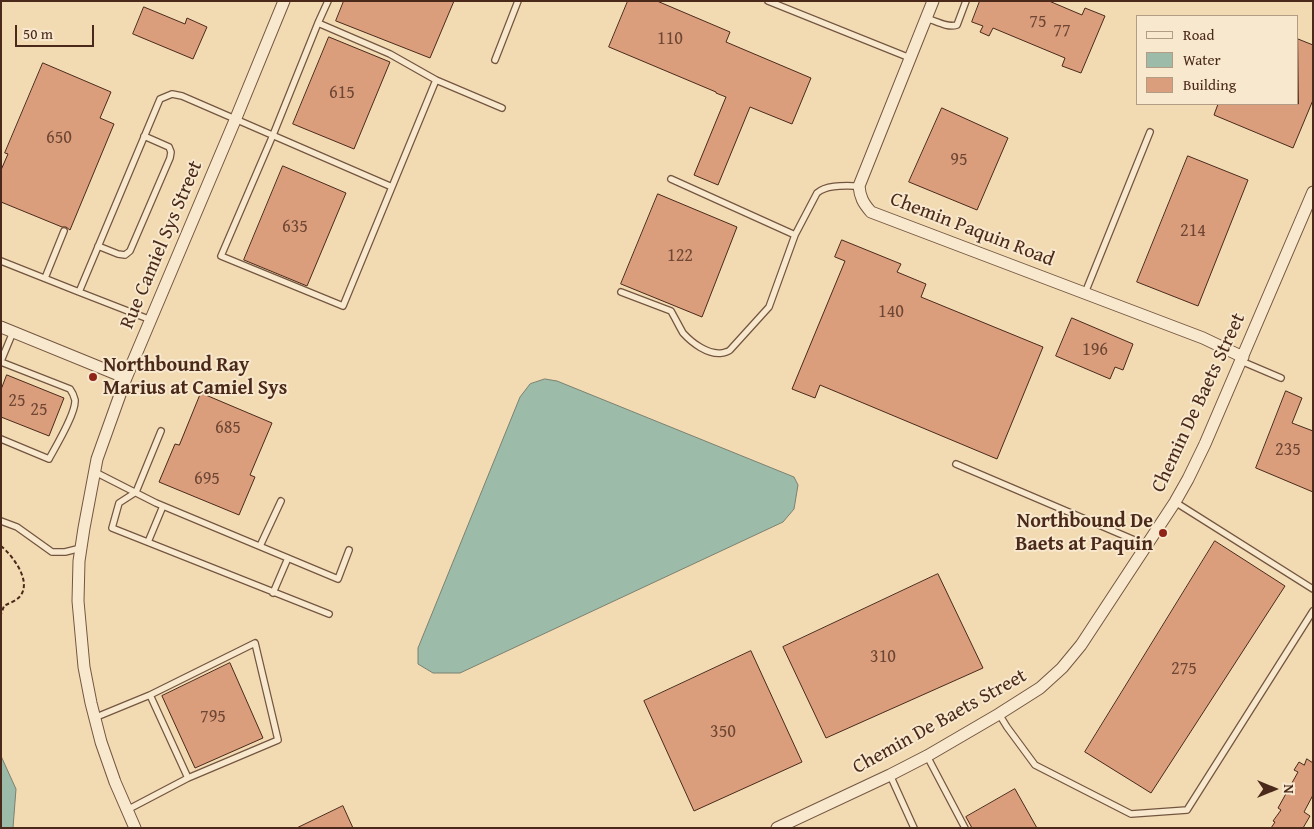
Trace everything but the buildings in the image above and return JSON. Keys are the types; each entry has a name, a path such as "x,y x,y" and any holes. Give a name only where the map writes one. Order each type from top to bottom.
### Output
{"street":[{"name":"Rue Camiel Sys Street","path":"135,828 115,782 94,718 84,667 78,601 79,561 84,528 97,460 126,378 284,1"},
{"path":"859,186 933,1"},
{"name":"Chemin Paquin Road","path":"859,186 860,196 871,212 1203,338 1242,359"},
{"name":"Chemin De Baets Street","path":"776,828 927,756 1040,688 1062,668 1081,645 1175,502 1188,479 1205,444 1313,192"},
{"path":"1,327 126,378"}],"lane":[{"path":"328,1 274,135 222,256 343,306 436,80"},
{"path":"495,60 518,1"},
{"path":"768,1 910,58"},
{"path":"926,18 947,26 957,25 966,1"},
{"path":"318,23 390,54 436,80 502,108"},
{"path":"79,292 160,99 172,94 182,96 236,118 392,187"},
{"path":"1085,293 1150,132"},
{"path":"98,246 118,254 125,255 130,251 170,158 171,152 169,147 144,136"},
{"path":"671,180 794,236"},
{"path":"621,292 672,311 683,332 690,340 702,348 722,353 730,350 769,307 794,236 818,193 827,187 859,186"},
{"path":"45,278 64,231"},
{"path":"1,260 151,320"},
{"path":"1,439 49,459 73,411 75,401 70,389 1,361 13,332"},
{"path":"1242,359 1281,378"},
{"path":"161,431 136,492 119,503 112,528 329,614"},
{"path":"956,464 1146,545"},
{"path":"95,472 162,506 338,579 349,550"},
{"path":"260,546 281,501"},
{"path":"1175,502 1313,589"},
{"path":"148,542 162,506"},
{"path":"1,520 17,528 52,552 65,552 81,548"},
{"path":"274,592 288,558"},
{"path":"999,714 1007,728 1035,765 1131,814 1187,810 1313,611"},
{"path":"94,718 150,694 255,643 278,740 188,778 127,811"},
{"path":"150,694 188,778"},
{"path":"927,756 965,828"},
{"path":"890,775 914,828"}],"path":[{"path":"1,546 13,557 20,569 24,583 22,594 16,600 4,606 1,614"}],"water":[{"path":"545,379 557,381 794,477 798,485 794,509 783,522 460,673 433,673 418,664 418,648 520,397 530,384"},
{"path":"1,756 16,789 13,828 1,828"}],"place":[{"name":"Northbound Ray Marius at Camiel Sys","path":"93,377"},
{"name":"Northbound De Baets at Paquin","path":"1163,533"}]}
